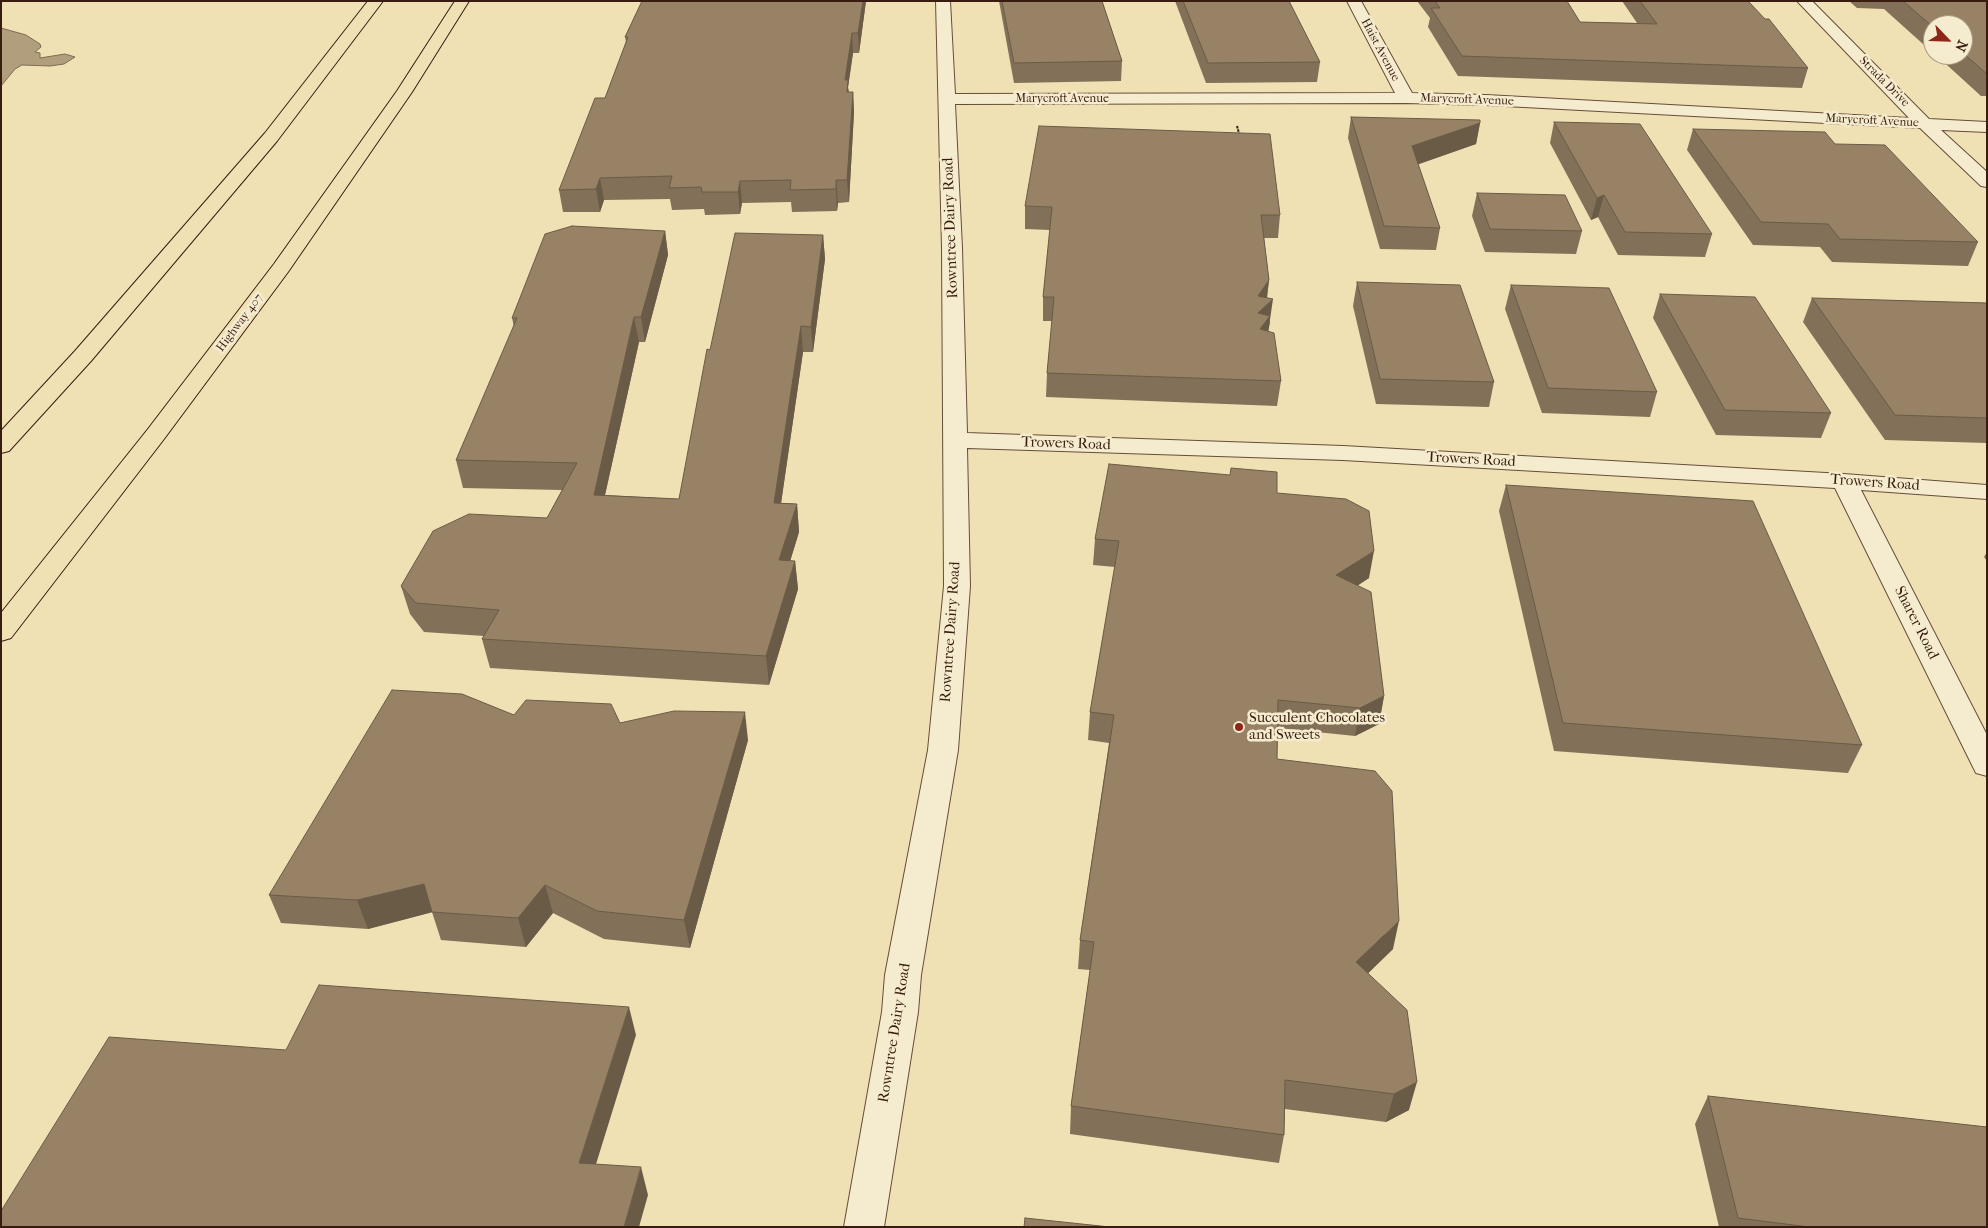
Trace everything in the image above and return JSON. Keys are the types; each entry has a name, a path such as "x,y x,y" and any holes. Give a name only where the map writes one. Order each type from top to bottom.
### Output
{"highway":[{"path":"1,446 89,349 259,152 328,66 376,1"},
{"name":"Highway 407","path":"1,632 156,434 282,268 351,170 461,5"}],"street":[{"name":"Rowntree Dairy Road","path":"864,1227 900,1012 903,974 943,750 957,586 952,248 943,1"},
{"name":"Haist Avenue","path":"1354,1 1406,98"},
{"name":"Strada Drive","path":"1804,1 1925,124 1987,182"},
{"name":"Marycroft Avenue","path":"947,99 1406,98 1486,100 1987,127"},
{"name":"Trowers Road","path":"955,440 1343,453 1844,480 1987,492"},
{"name":"Sharer Road","path":"1844,480 1987,765"}],"path":[{"path":"1238,126 1242,143"}],"shaded area":[{"path":"1,28 26,35 40,44 41,47 35,52 40,53 40,58 65,54 75,57 64,64 50,66 22,65 15,69 1,86"}],"building":[{"path":"642,1 863,1 858,33 852,33 845,80 848,80 847,92 853,92 847,180 836,180 836,189 790,190 791,180 740,181 738,192 702,192 701,187 669,188 672,176 600,178 596,189 559,190 595,98 605,98 628,37 625,37"},
{"path":"1002,1 1102,1 1122,61 1014,63"},
{"path":"1183,1 1289,1 1320,62 1208,63"},
{"path":"1435,1 1567,1 1580,22 1657,24 1640,1 1748,1 1765,19 1769,19 1808,68 1462,56 1431,8 1440,8"},
{"path":"1903,1 1987,1 1987,74 1973,62 1973,15 1923,15 1923,18"},
{"path":"1351,117 1480,120 1480,123 1412,146 1440,228 1384,226"},
{"path":"1554,122 1640,124 1712,234 1625,232 1604,195 1597,198"},
{"path":"1039,126 1270,134 1280,215 1261,215 1269,280 1258,296 1273,299 1258,313 1270,316 1260,329 1274,333 1281,381 1047,373 1054,297 1043,297 1052,207 1025,206"},
{"path":"1693,129 1825,132 1835,144 1885,145 1978,242 1840,239 1828,224 1761,222"},
{"path":"1477,193 1565,195 1582,231 1490,229"},
{"path":"572,226 665,231 641,317 634,317 594,495 679,499 707,349 710,350 735,233 823,235 811,327 801,326 774,503 797,504 779,560 795,561 766,656 482,639 499,610 416,603 401,586 433,531 469,514 547,518 577,463 456,460 517,318 512,318 545,234"},
{"path":"1357,282 1460,285 1494,382 1380,379"},
{"path":"1511,285 1609,288 1657,392 1548,388"},
{"path":"1660,294 1755,297 1831,413 1725,410"},
{"path":"1812,298 1987,303 1987,418 1895,415"},
{"path":"1109,464 1230,475 1231,468 1277,472 1277,493 1346,499 1369,511 1374,551 1336,575 1371,592 1384,696 1360,708 1278,700 1277,759 1375,771 1392,791 1399,921 1356,962 1407,1010 1417,1082 1394,1094 1285,1080 1284,1135 1071,1106 1094,942 1080,940 1114,715 1090,712 1119,541 1095,539"},
{"path":"1506,485 1753,501 1862,745 1563,723"},
{"path":"392,690 462,694 514,715 526,700 611,704 620,723 674,711 745,712 684,920 597,911 545,885 518,918 432,912 424,884 357,900 269,895"},
{"path":"319,985 629,1007 579,1163 641,1167 624,1227 1,1227 1,1211 109,1037 286,1050"},
{"path":"1708,1096 1987,1127 1987,1227 1809,1227 1738,1218"},
{"path":"1025,1218 1110,1227 1024,1227"}],"place":[{"name":"Succulent Chocolates and Sweets","path":"1239,727"}]}
